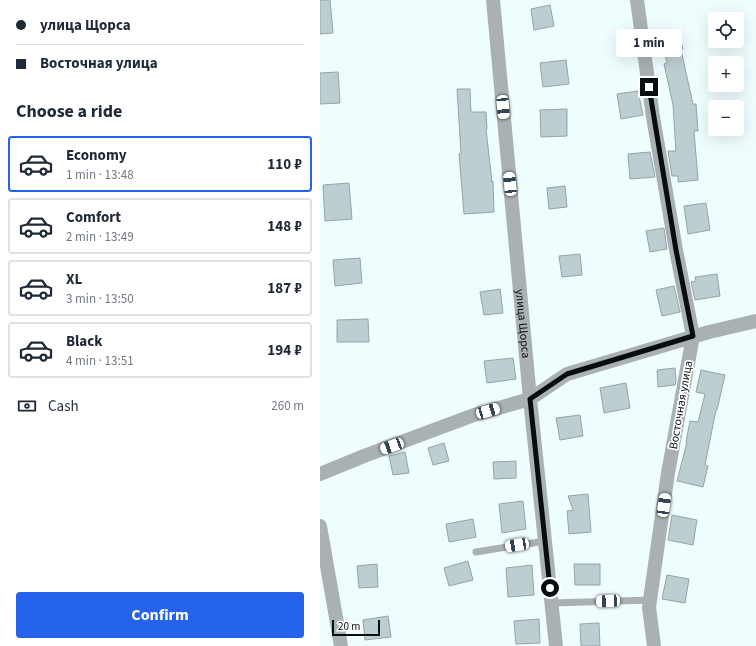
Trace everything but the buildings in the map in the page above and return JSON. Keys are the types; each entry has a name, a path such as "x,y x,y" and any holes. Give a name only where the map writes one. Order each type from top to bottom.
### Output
{"street":[{"name":"улица Щорса","path":"493,0 530,399 556,646"},
{"name":"Восточная улица","path":"637,0 653,116 676,250 693,336 668,474 650,600 649,608 654,646"},
{"path":"320,474 474,415 530,399 567,374 693,336 756,321"},
{"path":"320,526 341,646"}],"lane":[{"path":"476,552 545,541"},
{"path":"552,603 650,600"}],"route":[{"path":"550,588 530,399 567,374 693,336 676,250 649,87"}]}
